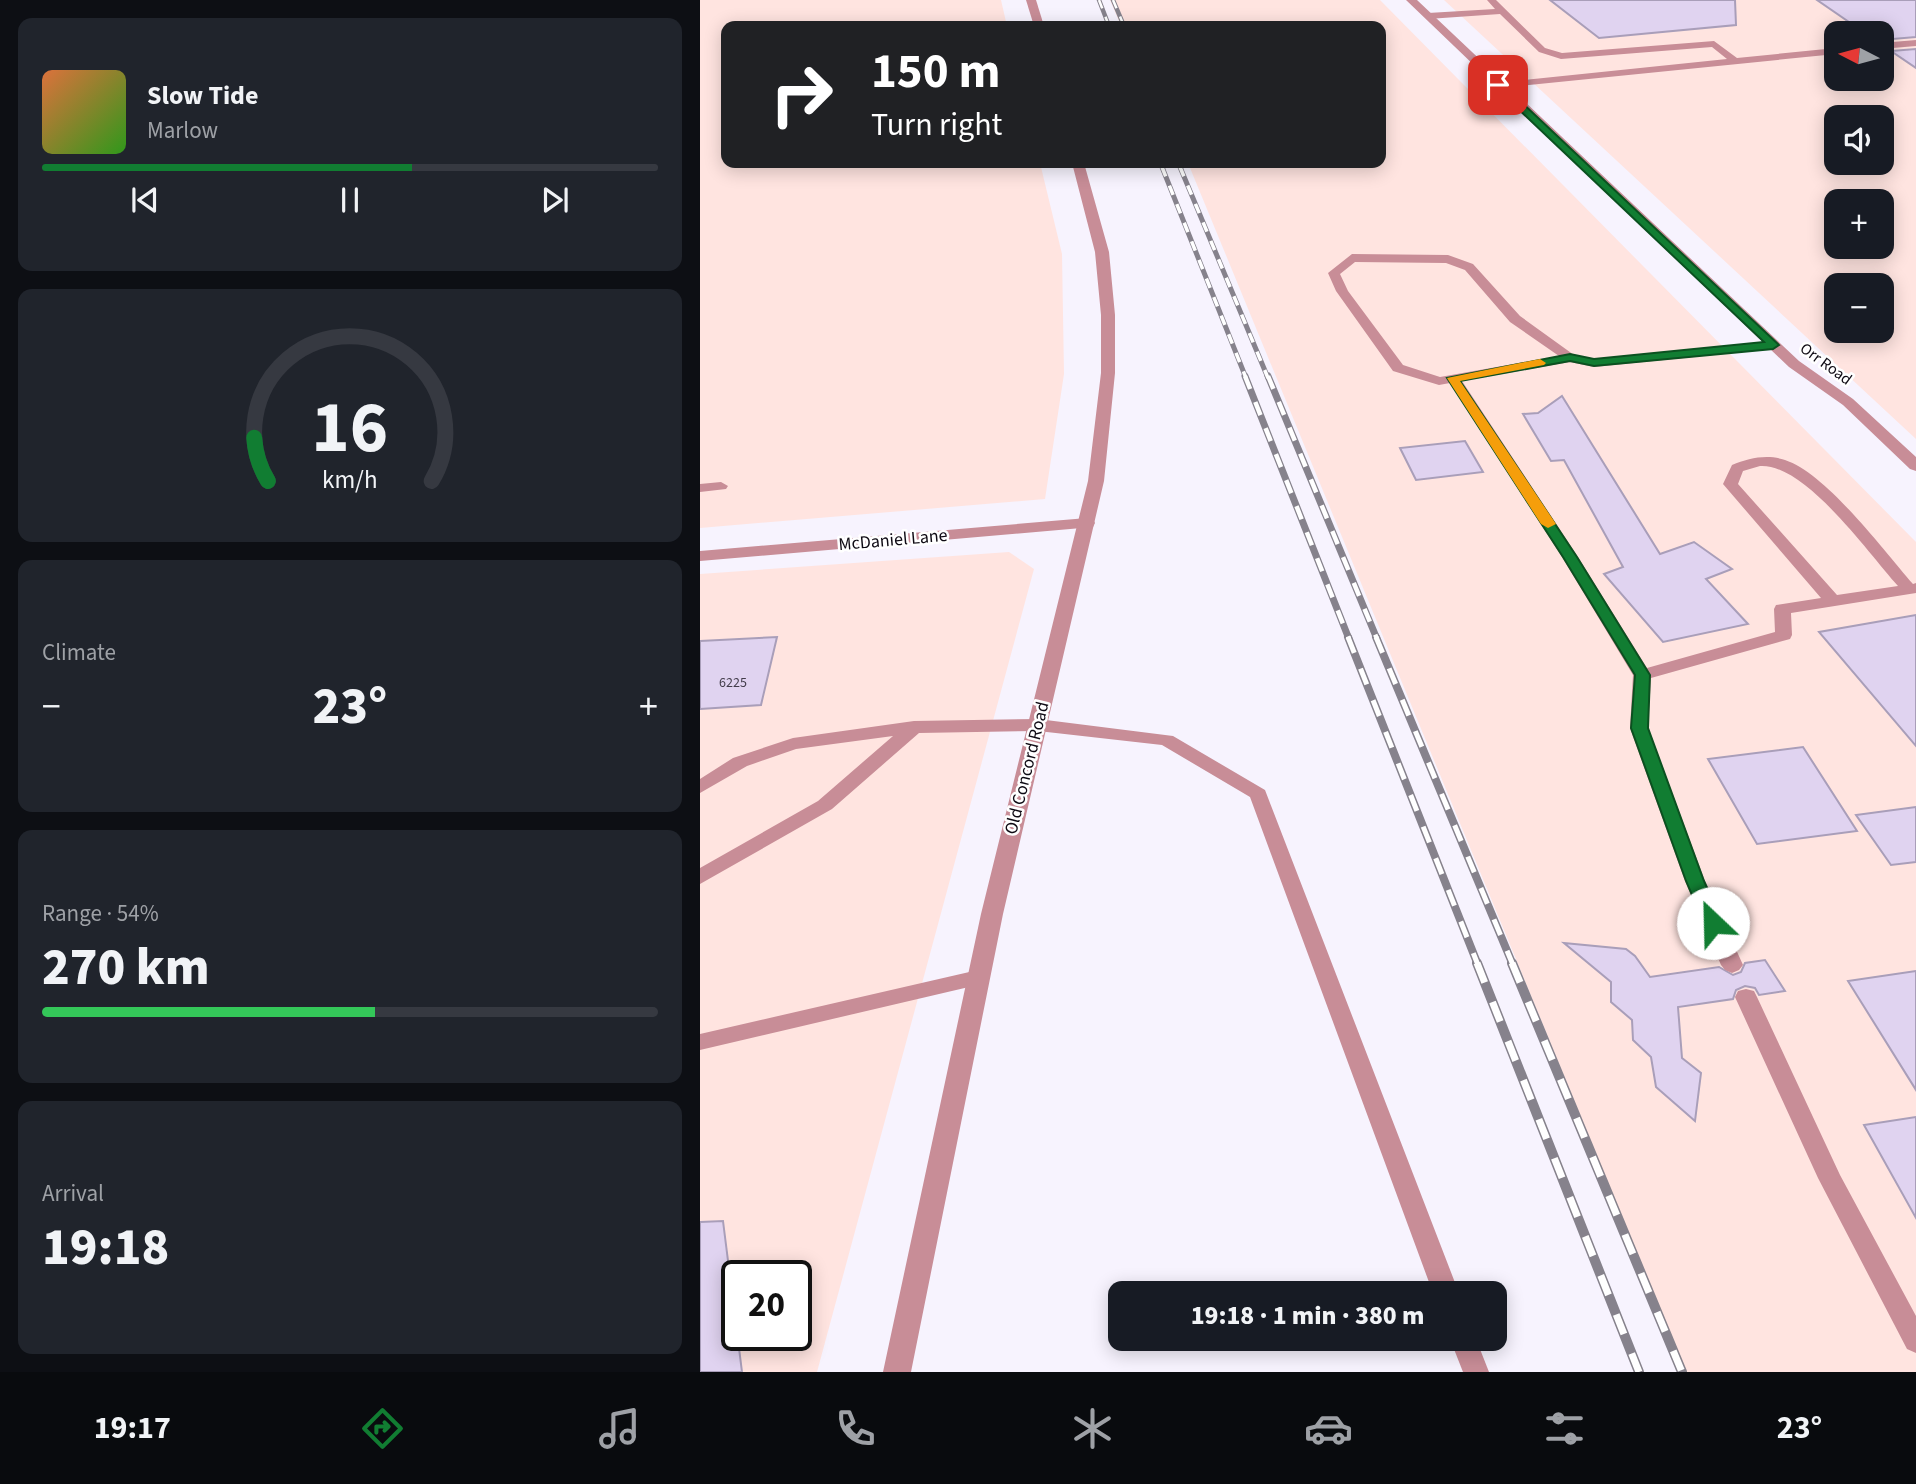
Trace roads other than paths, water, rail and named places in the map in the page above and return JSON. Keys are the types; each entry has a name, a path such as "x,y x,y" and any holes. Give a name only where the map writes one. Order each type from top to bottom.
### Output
{"street":[{"path":"1031,0 1037,21"},
{"name":"Orr Road","path":"1411,0 1773,345 1794,364 1849,402 1916,466"},
{"name":"Old Concord Road","path":"897,1372 978,978 1096,481 1108,373 1108,315 1102,252 1079,168"},
{"name":"McDaniel Lane","path":"700,556 1087,523"}],"lane":[{"path":"1491,0 1542,50 1561,56 1714,44 1735,61"},
{"path":"1428,16 1502,11"},
{"path":"1894,45 1916,43"},
{"path":"1498,85 1824,52"},
{"path":"1561,56 1584,76"},
{"path":"1570,358 1515,319 1469,267 1448,259 1352,258 1334,273 1342,291 1398,368 1438,381 1570,358 1594,363 1773,345"},
{"path":"1453,378 1643,675 1639,728 1695,881 1732,965"},
{"path":"1833,601 1730,484 1737,468 1756,461 1782,464 1809,480 1912,589"},
{"path":"700,488 721,486"},
{"path":"1643,675 1784,635 1782,609 1912,589"},
{"path":"700,787 740,762 793,744 914,727 1038,725 1167,740 1258,794 1441,1281"},
{"path":"700,877 825,805 914,727"},
{"path":"700,1042 978,978"},
{"path":"1746,997 1830,1178 1916,1341"},
{"path":"1468,1351 1476,1372"}],"railway":[{"path":"1099,0 1107,21"},
{"path":"1113,0 1122,21"},
{"path":"1162,168 1246,378"},
{"path":"1180,168 1268,378"},
{"path":"1245,376 1349,639"},
{"path":"1268,376 1377,639"},
{"path":"1348,637 1478,965"},
{"path":"1376,637 1513,965"},
{"path":"1477,963 1639,1372"},
{"path":"1512,963 1682,1372"}]}
